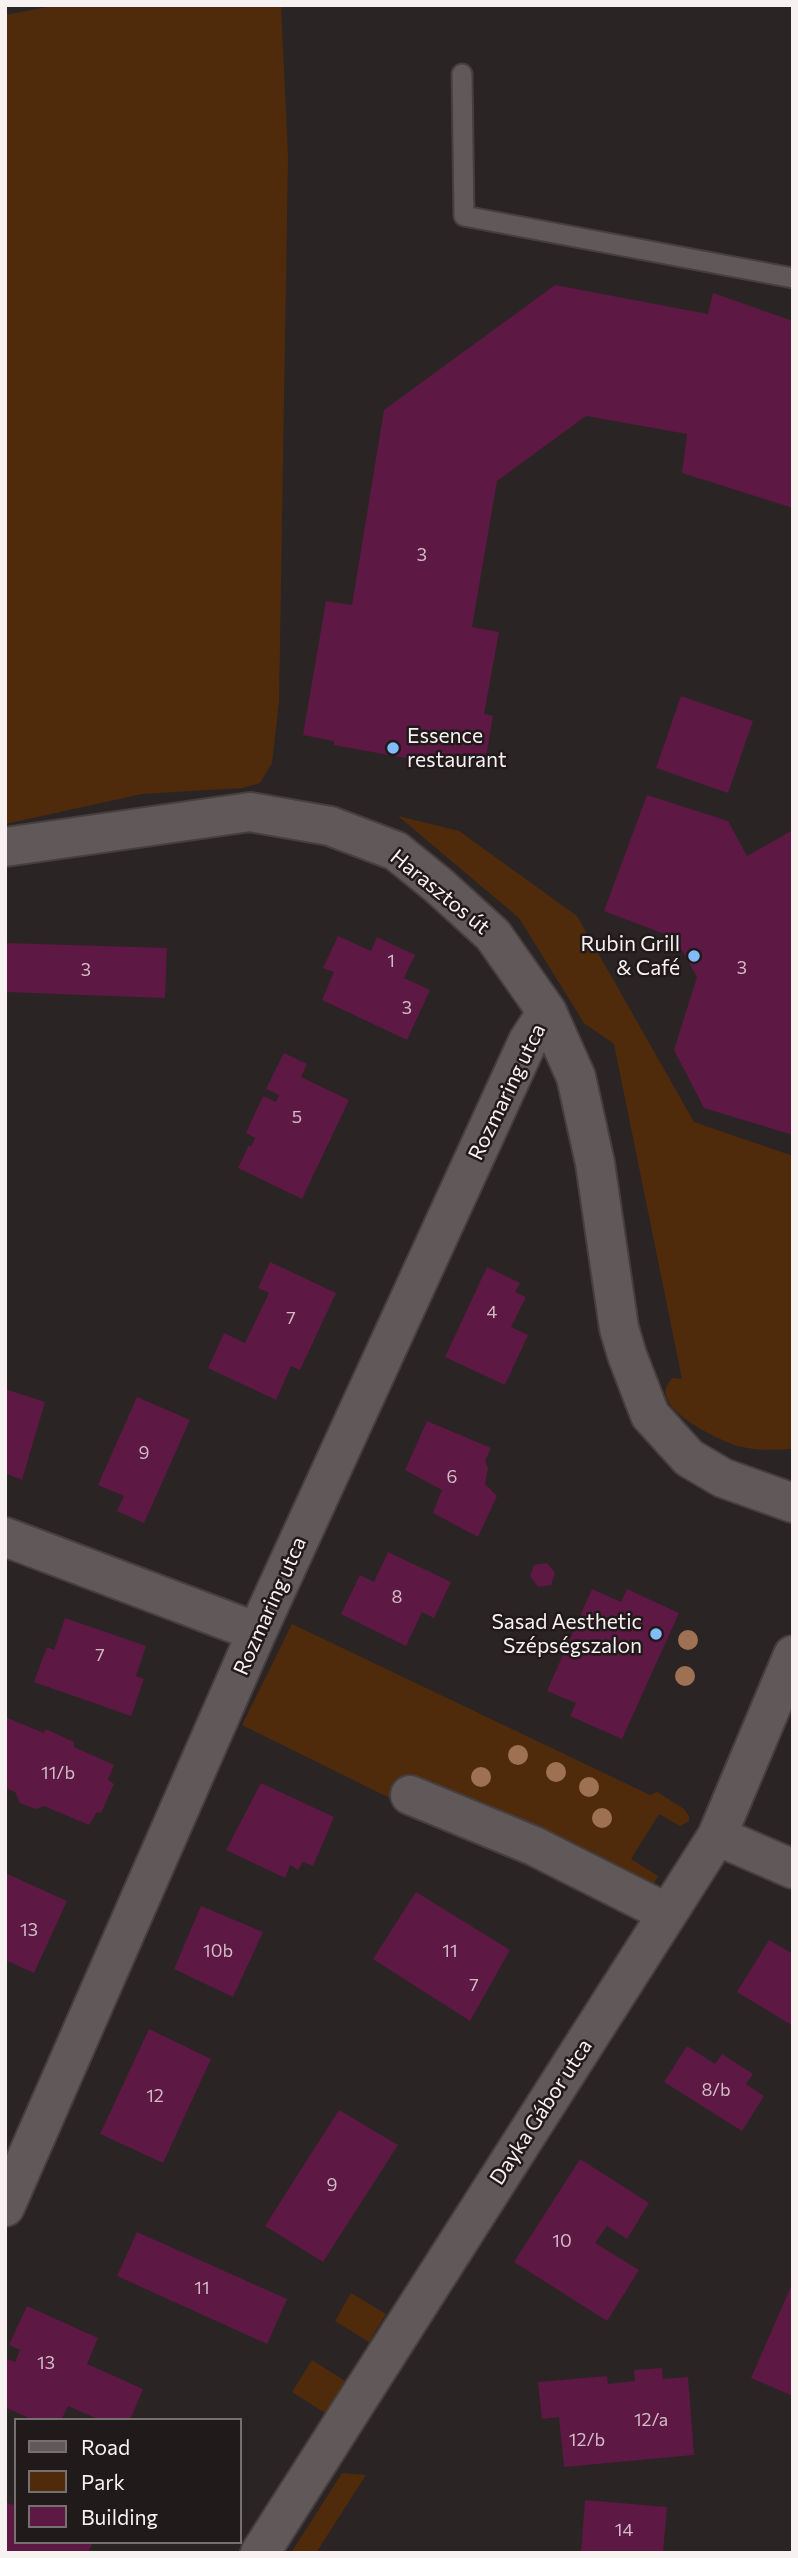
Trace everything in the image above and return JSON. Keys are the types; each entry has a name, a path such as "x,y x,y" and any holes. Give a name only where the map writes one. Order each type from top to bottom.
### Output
{"street":[{"name":"Harasztos út","path":"5,847 250,812 330,826 396,851 438,885 493,935 547,1012 576,1077 595,1163 619,1328 650,1415 689,1458 723,1478 793,1503"},
{"name":"Rozmaring utca","path":"5,2207 257,1632 528,1041 547,1012"},
{"path":"5,1536 257,1632"},
{"name":"Dayka Gábor utca","path":"260,2553 717,1836 793,1655"},
{"path":"410,1795 534,1846 667,1913"},
{"path":"717,1836 793,1870"}],"lane":[{"path":"462,74 464,216 793,278"}],"green space":[{"path":"59,5 281,5 288,157 279,702 272,763 260,783 242,788 142,794 5,824 5,15"},
{"path":"398,816 459,831 577,916 694,1122 793,1156 793,1449 772,1450 738,1446 693,1424 672,1407 666,1387 672,1378 682,1379 614,1044 584,1023 519,918"},
{"path":"292,1624 650,1795 657,1792 684,1809 689,1821 680,1826 659,1814 631,1859 658,1876 653,1885 414,1810 242,1725"},
{"path":"351,2293 386,2314 369,2342 335,2321"},
{"path":"312,2360 345,2381 325,2413 292,2392"},
{"path":"342,2473 366,2475 316,2553 291,2553"}],"building":[{"path":"555,285 708,314 713,293 793,321 793,508 682,473 687,434 586,416 497,481 472,627 499,632 484,714 493,716 484,768 439,760 438,764 334,745 334,741 303,735 326,601 352,605 384,410"},
{"path":"681,696 753,721 728,793 656,768"},
{"path":"647,795 728,821 747,856 793,830 793,1135 704,1108 674,1050 697,977 675,938 604,911"},
{"path":"338,936 371,951 377,937 415,955 404,978 430,990 407,1040 322,1000 334,972 323,968"},
{"path":"5,943 167,948 165,998 5,992"},
{"path":"284,1053 307,1064 301,1077 349,1100 302,1199 238,1168 255,1138 246,1133 263,1096 276,1102 279,1095 266,1089"},
{"path":"270,1262 336,1293 300,1370 291,1366 276,1400 208,1368 224,1333 245,1343 269,1293 258,1288"},
{"path":"487,1267 520,1283 515,1292 526,1297 511,1327 528,1335 505,1385 445,1357"},
{"path":"5,1389 45,1402 22,1480 5,1473"},
{"path":"137,1397 190,1420 144,1523 117,1511 124,1496 98,1485"},
{"path":"427,1421 491,1448 485,1461 488,1468 485,1484 497,1496 478,1537 433,1513 442,1490 405,1470"},
{"path":"388,1552 451,1582 434,1618 422,1612 406,1646 341,1614 360,1575 374,1582"},
{"path":"547,1563 555,1573 551,1585 538,1587 530,1576 534,1565"},
{"path":"592,1589 621,1602 627,1589 679,1613 622,1739 570,1716 576,1703 547,1691"},
{"path":"65,1618 146,1646 136,1676 144,1679 131,1716 34,1682 47,1647 54,1650"},
{"path":"5,1717 44,1733 46,1729 74,1742 74,1747 114,1765 108,1780 114,1784 101,1813 97,1812 89,1825 44,1806 35,1809 20,1803 15,1792 5,1788"},
{"path":"261,1783 334,1817 313,1866 303,1862 298,1870 290,1865 285,1878 226,1850"},
{"path":"5,1873 67,1901 34,1973 5,1960"},
{"path":"416,1892 510,1950 470,2021 373,1959"},
{"path":"201,1906 263,1932 233,1997 174,1969"},
{"path":"769,1940 793,1954 793,2026 737,1992"},
{"path":"149,2029 211,2059 163,2163 100,2134"},
{"path":"687,2046 715,2064 722,2054 753,2074 746,2084 764,2096 742,2131 664,2082"},
{"path":"339,2110 398,2145 323,2262 265,2226"},
{"path":"580,2159 649,2203 627,2239 607,2226 595,2243 639,2270 607,2321 514,2262"},
{"path":"137,2232 287,2299 267,2344 117,2276"},
{"path":"793,2282 793,2396 751,2378"},
{"path":"27,2306 98,2338 87,2364 143,2389 131,2418 95,2418 68,2406 62,2418 29,2418 5,2407 5,2358 15,2362 20,2350 9,2345"},
{"path":"662,2368 663,2379 688,2377 694,2455 564,2467 559,2417 542,2419 538,2382 607,2376 608,2384 635,2381 634,2370"},
{"path":"585,2500 667,2507 663,2553 581,2553"},
{"path":"5,2502 14,2505 14,2544 92,2544 88,2553 5,2553"}],"place":[{"name":"Essence restaurant","path":"393,748"},
{"name":"Rubin Grill & Café","path":"694,956"},
{"name":"Sasad Aesthetic Szépségszalon","path":"656,1634"}]}
